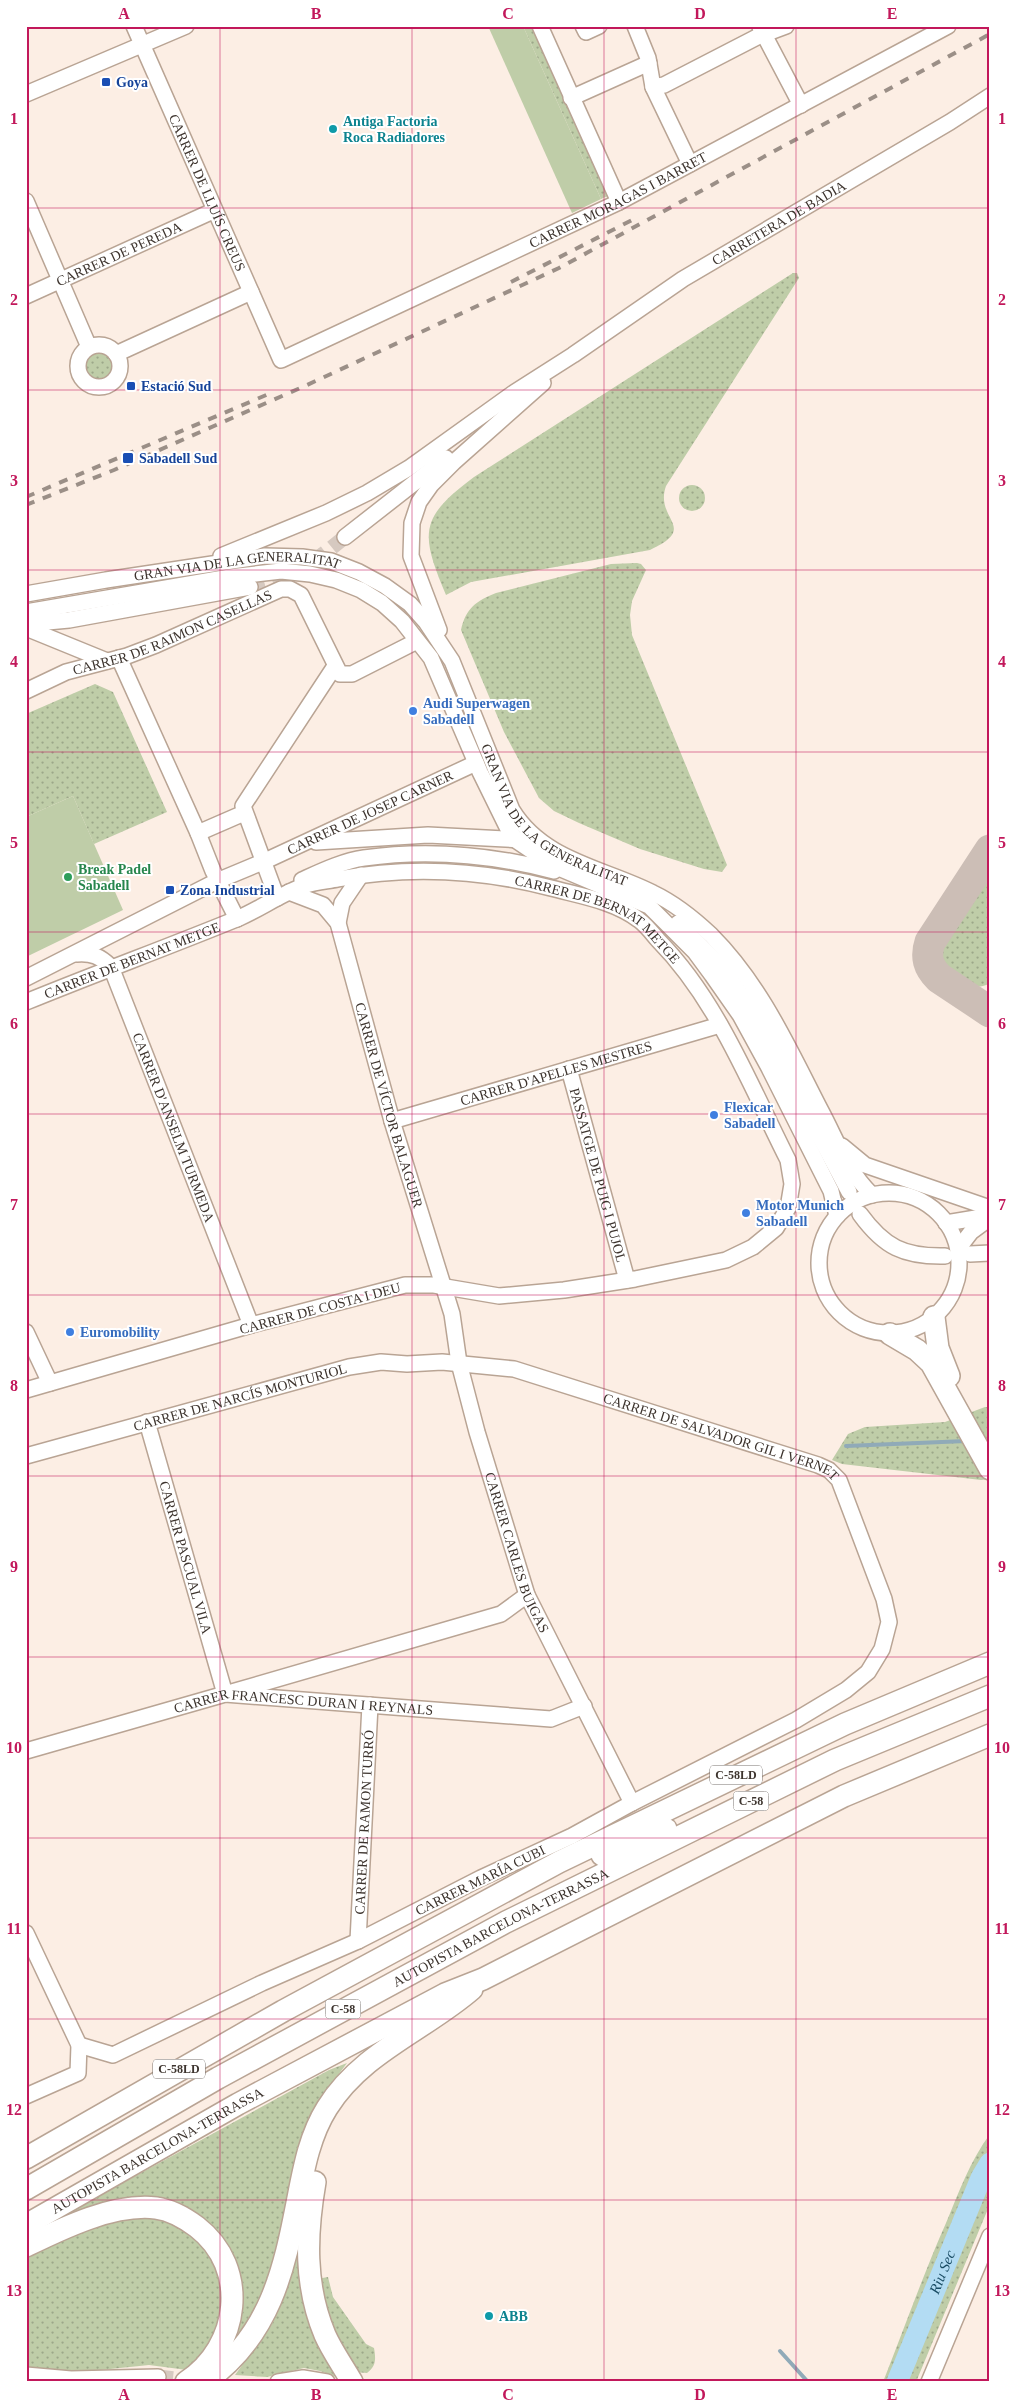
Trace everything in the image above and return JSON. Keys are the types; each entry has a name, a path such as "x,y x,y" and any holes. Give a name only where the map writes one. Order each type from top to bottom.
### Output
{"highway":[{"path":"934,1317 938,1348 959,1404 990,1469"},
{"path":"890,1334 917,1350 931,1363 990,1454"},
{"path":"882,1707 990,1653"},
{"name":"C-58LD","path":"26,2158 75,2128 283,2011 559,1862 661,1811 882,1707 990,1663"},
{"name":"AUTOPISTA BARCELONA-TERRASSA","path":"26,2188 227,2073 498,1926 835,1760 990,1696"},
{"name":"AUTOPISTA BARCELONA-TERRASSA","path":"26,2225 255,2095 445,1994 482,1979 844,1796 990,1735"},
{"path":"488,1901 835,1760"},
{"path":"204,2382 230,2361 249,2338 265,2312 284,2267 303,2171 318,2125 337,2094 371,2060 411,2031 450,2008 482,1979"},
{"path":"352,2382 329,2343 319,2320 310,2280 308,2241 316,2176 328,2134 353,2086 371,2060"},
{"path":"26,2145 75,2128"},
{"path":"26,2246 108,2212 126,2208 143,2207 171,2212 189,2221 205,2233 218,2250 227,2268 232,2286 232,2309 227,2334 214,2355 203,2368 186,2382"}],"street":[{"name":"CARRER DE LLUÍS CREUS","path":"134,26 213,211 281,360"},
{"path":"26,94 186,26"},
{"path":"540,26 571,98 620,202"},
{"path":"583,26 586,32 599,26"},
{"path":"635,26 649,63 653,88 690,164"},
{"path":"653,88 664,85 759,36 762,31 786,26"},
{"name":"CARRER MORAGAS I BARRET","path":"281,360 620,202 948,26"},
{"path":"762,31 801,105"},
{"path":"571,98 649,63"},
{"name":"CARRETERA DE BADIA","path":"573,355 684,279 950,122 990,96"},
{"path":"26,201 89,347"},
{"name":"CARRER DE PEREDA","path":"26,296 213,211"},
{"path":"116,354 251,292"},
{"path":"104,345 116,354 120,366 115,380 104,387 92,386 85,382 78,370 81,354 89,347 104,345"},
{"path":"346,538 573,355"},
{"path":"191,566 284,532 367,493 409,468 515,392 573,355"},
{"path":"452,661 421,588 411,556 412,523 419,502 431,485 454,462 573,355"},
{"name":"GRAN VIA DE LA GENERALITAT","path":"26,594 191,566 265,556 302,557 331,561 386,586 410,604 426,622 452,661 512,810 522,826 533,836 577,863 632,883 682,908 737,964 775,1021 852,1173 872,1195"},
{"name":"GRAN VIA DE LA GENERALITAT","path":"26,612 213,580 281,571 310,574 336,580 361,590 382,603 402,621 431,658 476,762 501,815 517,841 546,861 577,877 649,906 695,952 740,1015 830,1191 837,1216"},
{"path":"26,624 69,620 250,587"},
{"name":"CARRER DE RAIMON CASELLAS","path":"26,691 66,672 113,660 156,645 285,588 301,595 335,666"},
{"path":"26,628 113,660 198,833 217,881"},
{"path":"283,895 264,861 244,813 243,806 335,666 340,674 352,674 417,641"},
{"name":"CARRER DE JOSEP CARNER","path":"264,861 476,762"},
{"path":"198,833 244,813"},
{"path":"300,844 334,840 428,835 524,840 560,862 599,878 632,883"},
{"name":"CARRER DE BERNAT METGE","path":"283,895 303,879 362,858 427,854 516,862 577,877"},
{"name":"CARRER DE BERNAT METGE","path":"26,978 217,881 264,861"},
{"name":"CARRER DE BERNAT METGE","path":"26,1002 237,919 306,885 361,875 431,871 491,876 539,885 607,903 639,920 682,964 720,1025 788,1160"},
{"path":"338,923 342,903 361,875"},
{"name":"CARRER DE BERNAT METGE","path":"217,881 237,919"},
{"name":"CARRER DE VÍCTOR BALAGUER","path":"283,895 322,905 338,923 392,1121 442,1287"},
{"path":"649,906 677,921 694,937 736,985 753,1011 849,1192"},
{"path":"75,954 91,953 102,958 111,967"},
{"name":"CARRER D'ANSELM TURMEDA","path":"111,967 251,1325"},
{"name":"CARRER D'APELLES MESTRES","path":"392,1121 720,1025"},
{"name":"PASSATGE DE PUIG I PUJOL","path":"569,1069 627,1280"},
{"path":"836,1140 850,1154 865,1164 990,1208"},
{"name":"CARRER DE COSTA I DEU","path":"26,1390 251,1325 405,1285 434,1285 499,1296 564,1290 627,1280 726,1260 753,1247 776,1228 788,1208 792,1184 788,1160"},
{"path":"893,1193 913,1197 932,1207 946,1223 957,1253 959,1266 954,1289 942,1309 934,1317 917,1327 890,1334 869,1330 848,1320 836,1309 826,1295 820,1274 819,1254 825,1233 837,1216 853,1202 872,1195 893,1193"},
{"path":"860,1214 875,1233 899,1250 924,1256 957,1253 990,1254"},
{"path":"946,1223 990,1217"},
{"path":"957,1253 971,1232 990,1217"},
{"name":"CARRER CARLES BUIGAS","path":"442,1287 452,1314 459,1363 502,1518 527,1595 632,1803"},
{"path":"26,1332 50,1383"},
{"name":"CARRER DE NARCÍS MONTURIOL","path":"26,1456 349,1367 381,1362 459,1363"},
{"name":"CARRER DE SALVADOR GIL I VERNET","path":"459,1363 514,1369 829,1470 839,1480 884,1599 888,1622 882,1649 868,1672"},
{"name":"CARRER PASCUAL VILA","path":"147,1422 225,1694"},
{"path":"225,1694 501,1614 527,1595"},
{"name":"CARRER MARÍA CUBI","path":"80,2044 113,2056 572,1836 632,1803 796,1720 846,1690 868,1672"},
{"name":"CARRER FRANCESC DURAN I REYNALS","path":"26,1751 225,1694 551,1719 584,1706"},
{"name":"CARRER DE RAMON TURRÓ","path":"358,1940 370,1705"},
{"path":"26,1933 80,2044 78,2073 26,2096"},
{"path":"929,2382 990,2236"},
{"path":"26,2375 70,2379 158,2377"},
{"path":"278,2382 304,2378 327,2382"}],"green space":[{"path":"488,26 523,26 601,199 572,213"},
{"path":"523,26 532,26 608,196 601,199"},
{"path":"793,273 797,273 799,278 666,486 665,507 674,529 672,535 665,542 650,550 471,582 446,595 432,556 429,541 430,528 434,516 456,491 474,477"},
{"path":"99,351 105,352 113,360 113,372 105,380 99,381 93,380 85,372 84,366 85,360 93,352"},
{"path":"692,485 701,489 705,498 701,507 692,511 683,507 679,498 683,489"},
{"path":"611,564 641,564 646,570 632,601 630,615 632,635 727,865 722,872 704,869 640,849 554,811 539,798 504,732 461,630 466,616 473,606 477,602 496,593"},
{"path":"95,684 113,692 167,812 94,844 73,796 26,817 26,714"},
{"name":"Break Padel Sabadell","path":"73,796 123,910 26,957 26,817"},
{"path":"990,868 990,983 976,987 961,981 950,972 943,960 942,951 944,942 955,920"},
{"path":"985,1407 990,1407 990,1479 981,1480 842,1464 832,1460 848,1434 865,1427 945,1422"},
{"path":"347,2063 327,2090 276,2266 246,2330 220,2361 240,2301 191,2214 64,2220 64,2215 329,2070"},
{"path":"990,2134 990,2204 916,2382 883,2382 929,2262 960,2188"},
{"path":"157,2216 181,2226 206,2248 223,2282 224,2306 210,2347 187,2370 149,2365 63,2372 26,2368 26,2256 111,2219"},
{"path":"303,2242 347,2381 320,2371 304,2368 267,2377 235,2375 272,2324 283,2300 299,2243"},
{"path":"328,2277 333,2297 366,2344 374,2348 375,2362 367,2373 355,2372 339,2347 317,2279"}],"waterway":[{"path":"846,1446 966,1441"},
{"name":"Riu Sec","path":"897,2382 981,2178 990,2163"},
{"path":"780,2351 808,2382"}],"taxiway":[{"path":"990,850 930,942 928,952 928,962 939,978 990,1012"}],"tunnel":[{"path":"250,587 279,579 301,569 345,537"},
{"path":"849,1192 860,1214"},
{"path":"158,2377 194,2381"}],"railway":[{"path":"26,505 114,470 307,385 559,268 990,34"},
{"path":"511,282 638,217"},
{"path":"26,497 271,393"}],"place":[{"name":"Goya","path":"106,82"},
{"name":"Antiga Factoria Roca Radiadores","path":"333,129"},
{"name":"Estació Sud","path":"131,386"},
{"name":"Sabadell Sud","path":"128,458"},
{"name":"Audi Superwagen Sabadell","path":"413,711"},
{"name":"Break Padel Sabadell","path":"68,877"},
{"name":"Zona Industrial","path":"170,890"},
{"name":"Flexicar Sabadell","path":"714,1115"},
{"name":"Motor Munich Sabadell","path":"746,1213"},
{"name":"Euromobility","path":"70,1332"},
{"name":"ABB","path":"489,2316"}]}
